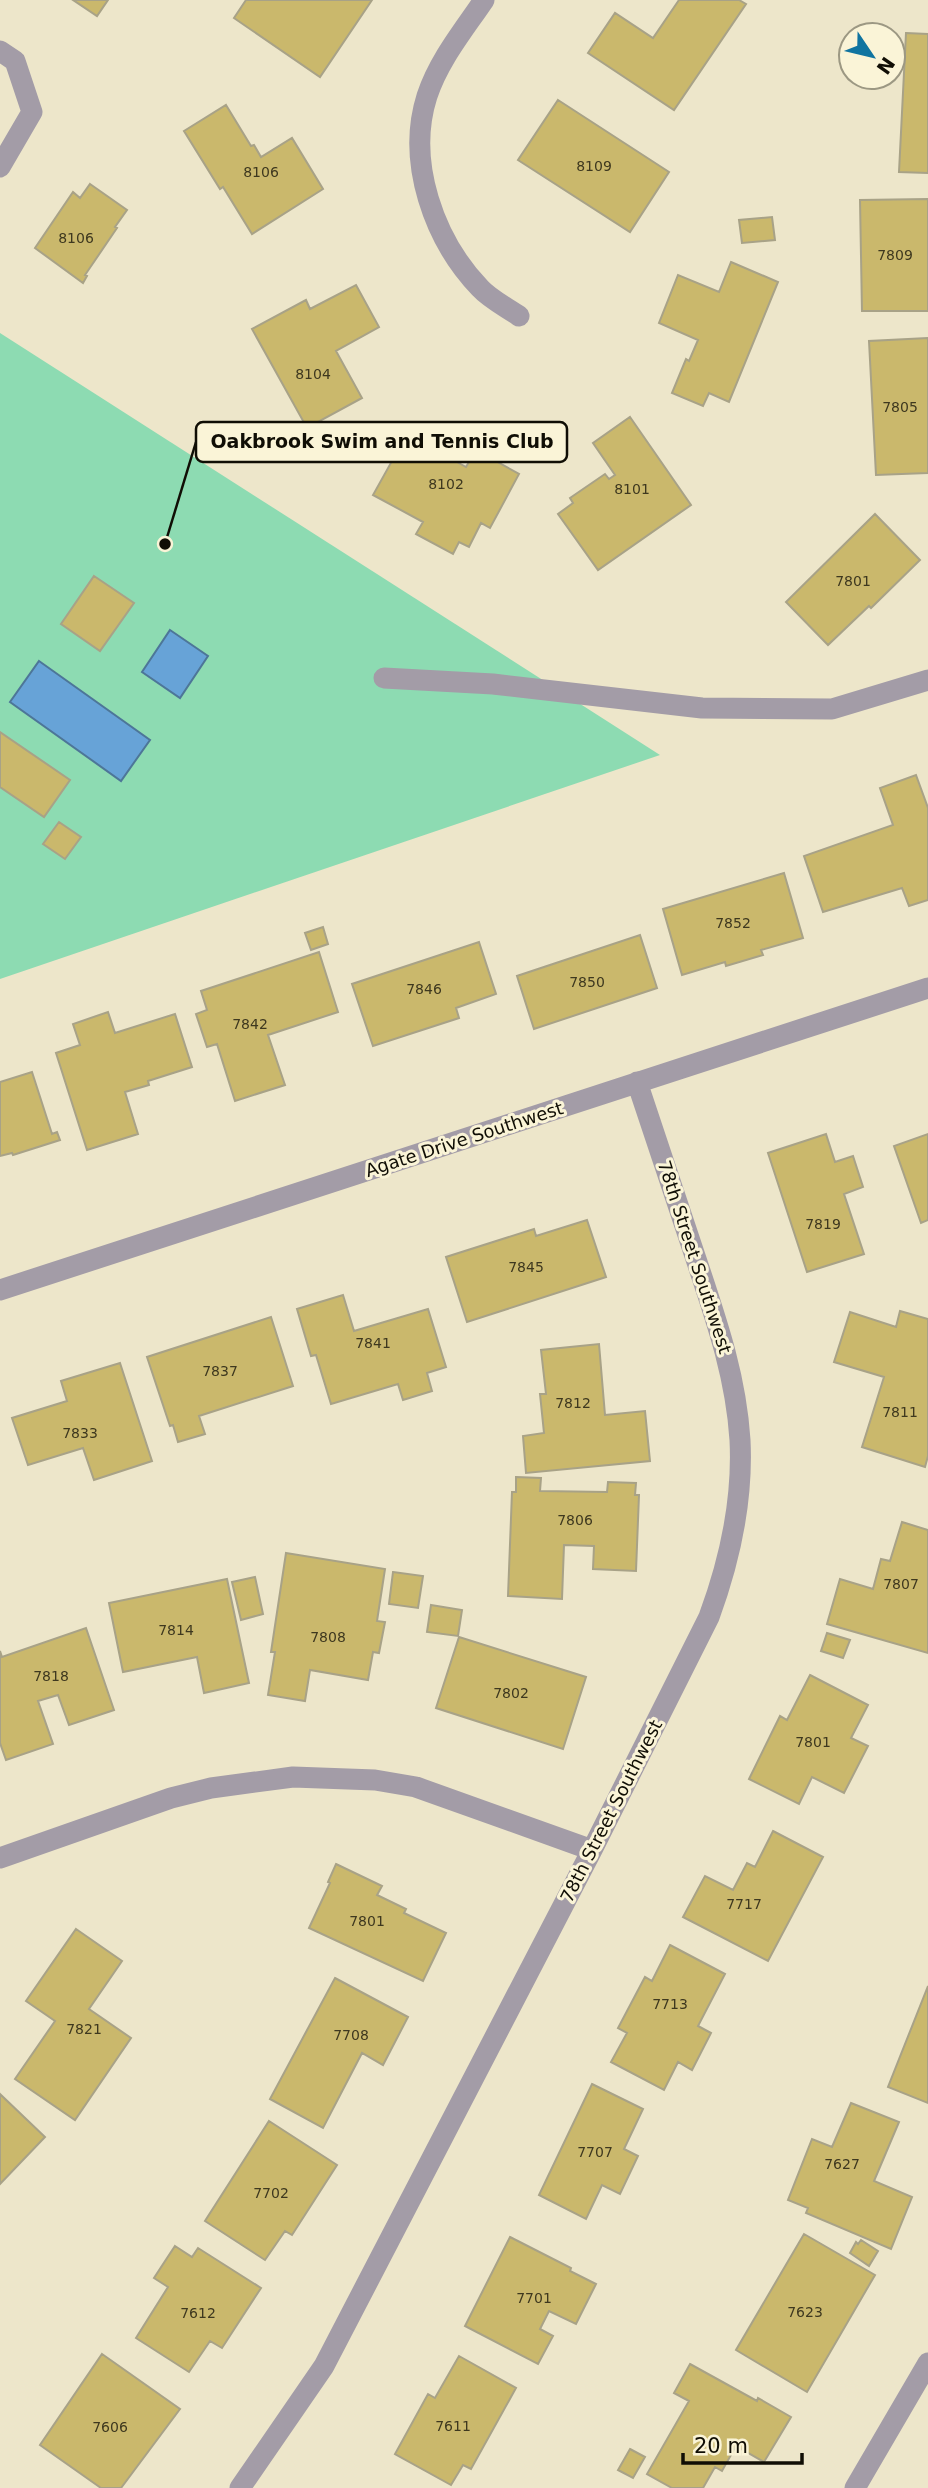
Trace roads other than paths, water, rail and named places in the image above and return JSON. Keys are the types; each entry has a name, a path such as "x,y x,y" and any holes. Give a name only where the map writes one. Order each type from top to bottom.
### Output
{"street":[{"path":"484,0 443,59 427,98 420,139 423,180 436,220 454,258 481,291 519,316"},
{"path":"0,51 15,61 32,112 0,167"},
{"path":"384,678 493,684 702,708 832,709 928,680"},
{"name":"Agate Drive Southwest","path":"0,1290 928,988"},
{"name":"78th Street Southwest","path":"240,2488 324,2367 592,1850 709,1617 722,1583 737,1513 740,1477 740,1441 731,1370 637,1082"},
{"path":"0,1858 171,1798 251,1780 293,1777 375,1780 416,1787 592,1850"},
{"path":"855,2488 928,2363"}],"water":[{"path":"170,630 208,656 180,698 142,672"},
{"path":"39,661 150,740 121,781 10,702"}],"place":[{"name":"Oakbrook Swim and Tennis Club","path":"165,544"}]}
